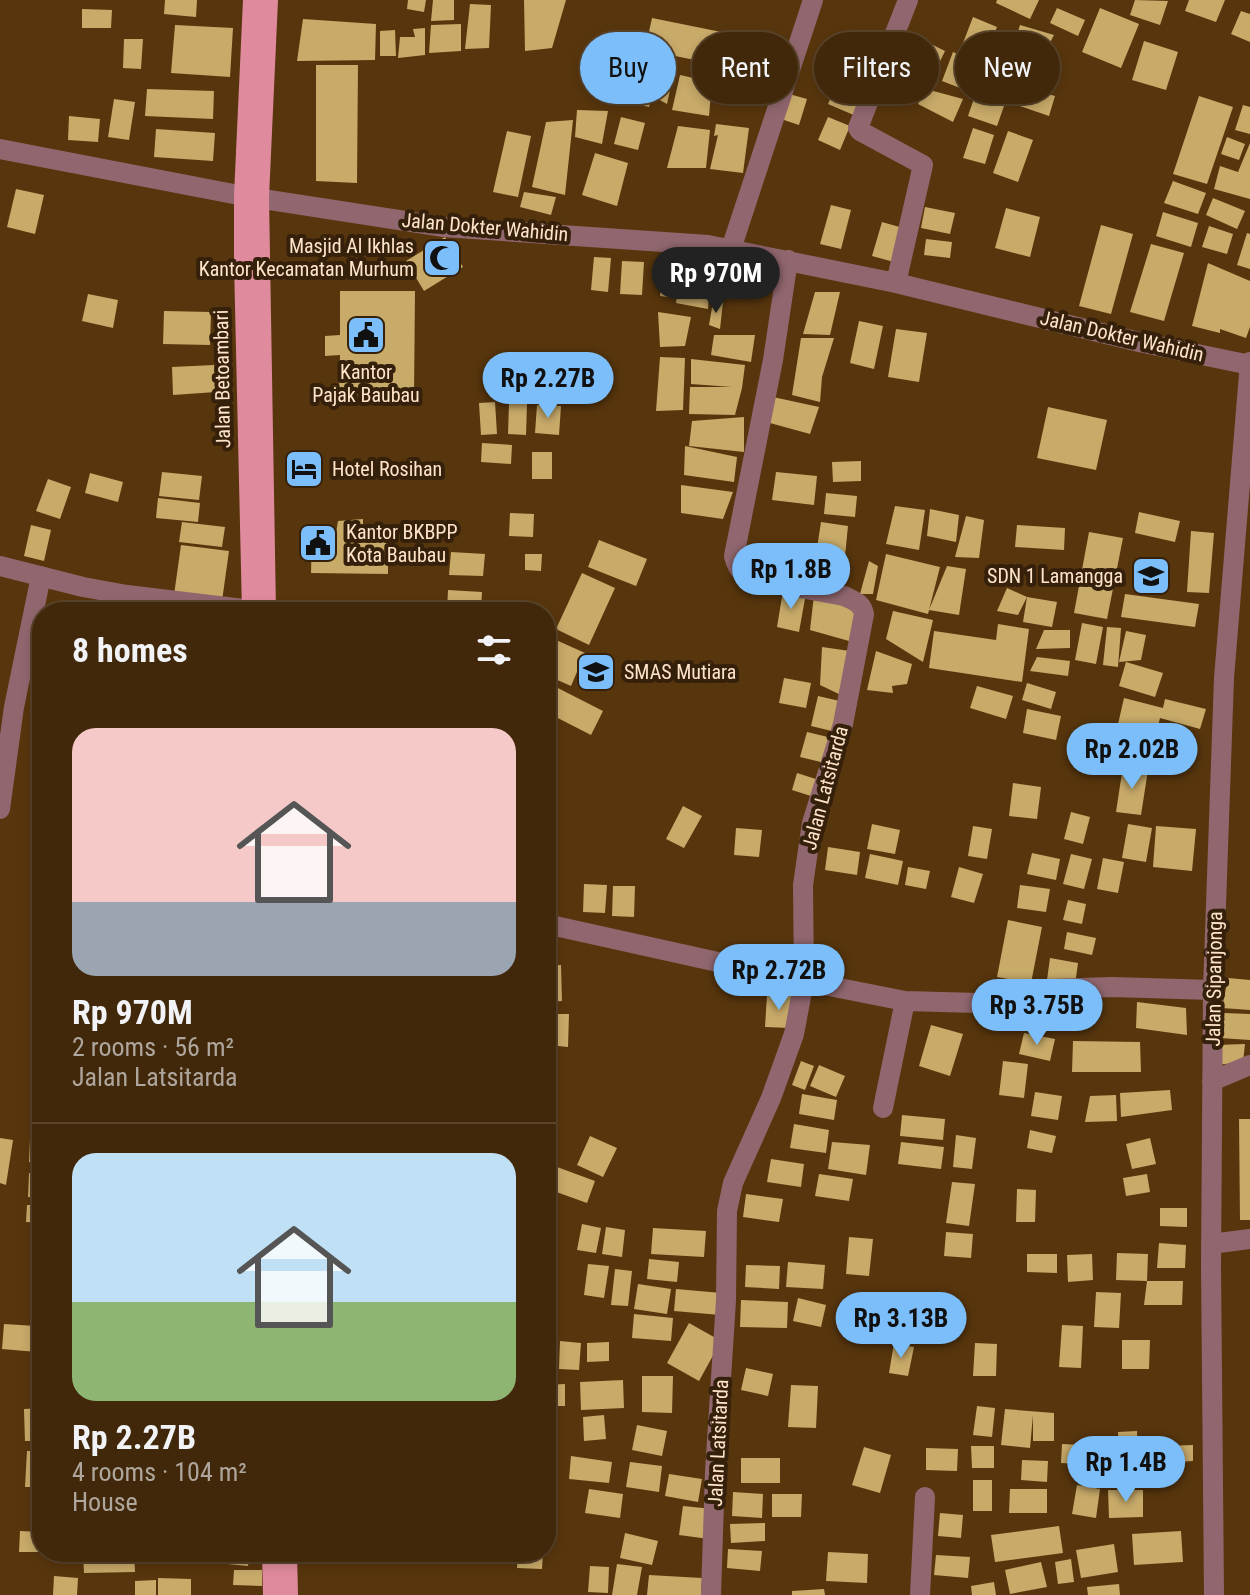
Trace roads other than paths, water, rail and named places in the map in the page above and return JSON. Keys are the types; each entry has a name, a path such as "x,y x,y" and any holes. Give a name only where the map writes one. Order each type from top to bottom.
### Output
{"main road":[{"name":"Jalan Betoambari","path":"253,0 257,602"},
{"name":"Jalan Betoambari","path":"252,196 268,0"},
{"path":"272,1562 273,1595"},
{"path":"287,1562 288,1595"}],"street":[{"path":"731,249 813,0"},
{"path":"896,283 923,165 858,128 908,0"},
{"name":"Jalan Dokter Wahidin","path":"0,149 252,196 444,227 708,245 896,283 1139,342 1250,364"},
{"name":"Jalan Latsitarda","path":"711,1595 726,1300 727,1211 733,1183 771,1098 794,1034 804,981 803,885 812,823 843,724 864,614 857,602 844,596 746,576 739,571 734,556 773,360 788,260"},
{"name":"Jalan Sipanjonga","path":"1214,1595 1211,1244 1213,990 1224,678 1250,364"},
{"path":"0,566 127,595 184,602"},
{"path":"36,602 41,576"},
{"path":"0,809 14,707 32,620"},
{"path":"556,926 905,1001 978,1003 1013,990 1112,987 1213,990"},
{"path":"883,1108 905,1001"},
{"path":"1212,1081 1250,1065"},
{"path":"1211,1244 1250,1239"},
{"path":"920,1595 925,1497"}],"place":[{"name":"Masjid Al Ikhlas Kantor Kecamatan Murhum","path":"442,258"},
{"name":"Kantor Pajak Baubau","path":"366,335"},
{"name":"Hotel Rosihan","path":"304,469"},
{"name":"Kantor BKBPP Kota Baubau","path":"318,543"},
{"name":"SDN 1 Lamangga","path":"1151,576"},
{"name":"SMAS Mutiara","path":"596,672"}]}
